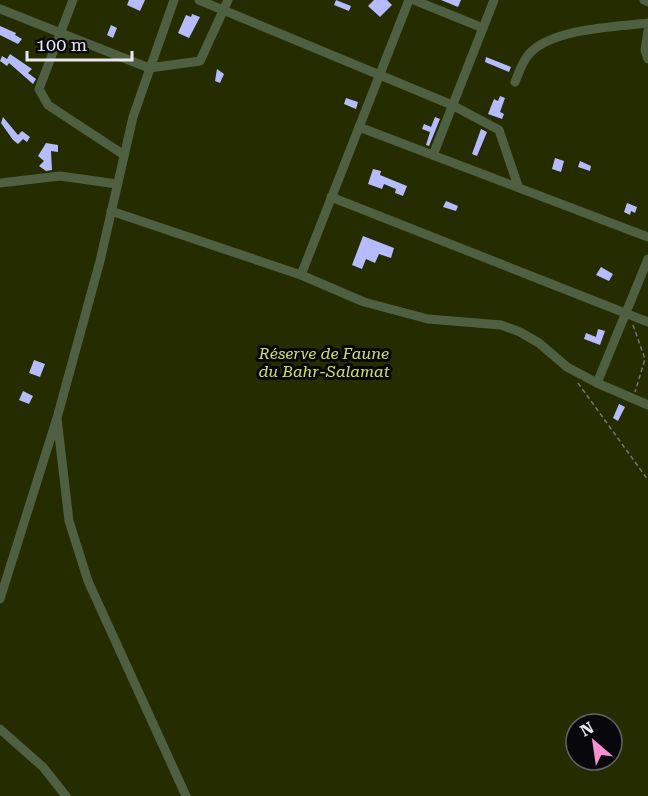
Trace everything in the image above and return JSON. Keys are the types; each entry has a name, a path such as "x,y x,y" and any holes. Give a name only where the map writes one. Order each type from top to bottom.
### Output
{"street":[{"path":"73,0 39,83 40,95 48,105 124,155"},
{"path":"0,599 57,418 100,261 124,155 149,68 174,0"},
{"path":"199,0 452,105 500,130 518,186"},
{"path":"0,9 149,68 200,61 228,0"},
{"path":"301,274 410,0"},
{"path":"414,0 483,28"},
{"path":"433,155 494,0"},
{"path":"644,0 648,2"},
{"path":"515,82 529,53 539,46 560,37 596,29 648,23"},
{"path":"648,31 645,50 648,59"},
{"path":"359,127 648,237"},
{"path":"0,183 60,176 117,184"},
{"path":"331,197 648,322"},
{"path":"111,211 301,274 332,290 375,305 428,319 501,325 520,332 539,343 567,368 648,405"},
{"path":"597,383 648,259"},
{"path":"57,418 69,521 88,581 186,796"},
{"path":"0,729 43,766 66,796"}],"path":[{"path":"627,314 639,336 645,358 632,399"},
{"path":"577,382 648,480"}],"green space":[{"name":"Réserve de Faune du Bahr-Salamat","path":"0,0 648,0 648,796 0,796"}],"building":[{"path":"129,0 145,0 140,11 127,5"},
{"path":"336,0 351,6 349,11 334,5"},
{"path":"374,0 387,0 392,5 380,17 368,6"},
{"path":"441,0 461,0 458,7"},
{"path":"192,14 200,17 189,38 178,33 186,15 191,17"},
{"path":"111,25 117,28 113,38 107,35"},
{"path":"0,26 16,33 15,35 22,39 18,44 0,35"},
{"path":"10,54 32,69 28,73 36,79 33,84 9,63 7,66 0,61 2,56 7,59"},
{"path":"486,57 511,67 509,72 485,62"},
{"path":"217,69 224,74 220,83 215,81"},
{"path":"500,96 505,98 500,112 504,114 502,119 488,114 494,99 498,101"},
{"path":"346,98 358,102 356,109 344,104"},
{"path":"3,117 18,135 22,131 30,137 27,142 23,139 18,144 13,140 1,123"},
{"path":"435,117 440,119 429,146 426,145 430,132 422,129 424,124 431,127"},
{"path":"481,129 487,132 477,156 472,154"},
{"path":"46,143 58,145 58,152 51,151 52,170 46,171 39,166 44,161 38,156"},
{"path":"555,158 564,161 561,172 552,169"},
{"path":"580,161 591,166 590,171 578,167"},
{"path":"373,169 381,171 380,175 407,186 403,196 395,193 396,189 384,184 382,189 368,184"},
{"path":"446,201 458,206 456,211 443,207"},
{"path":"627,203 637,207 635,213 631,211 630,215 624,212"},
{"path":"363,236 394,248 391,258 379,254 375,263 366,259 362,269 352,265"},
{"path":"601,267 613,274 609,281 596,275"},
{"path":"598,329 605,331 600,345 584,339 586,333 596,337"},
{"path":"34,360 45,364 40,377 29,373"},
{"path":"23,391 33,396 29,404 19,400"},
{"path":"619,404 625,407 618,421 613,418"}]}
